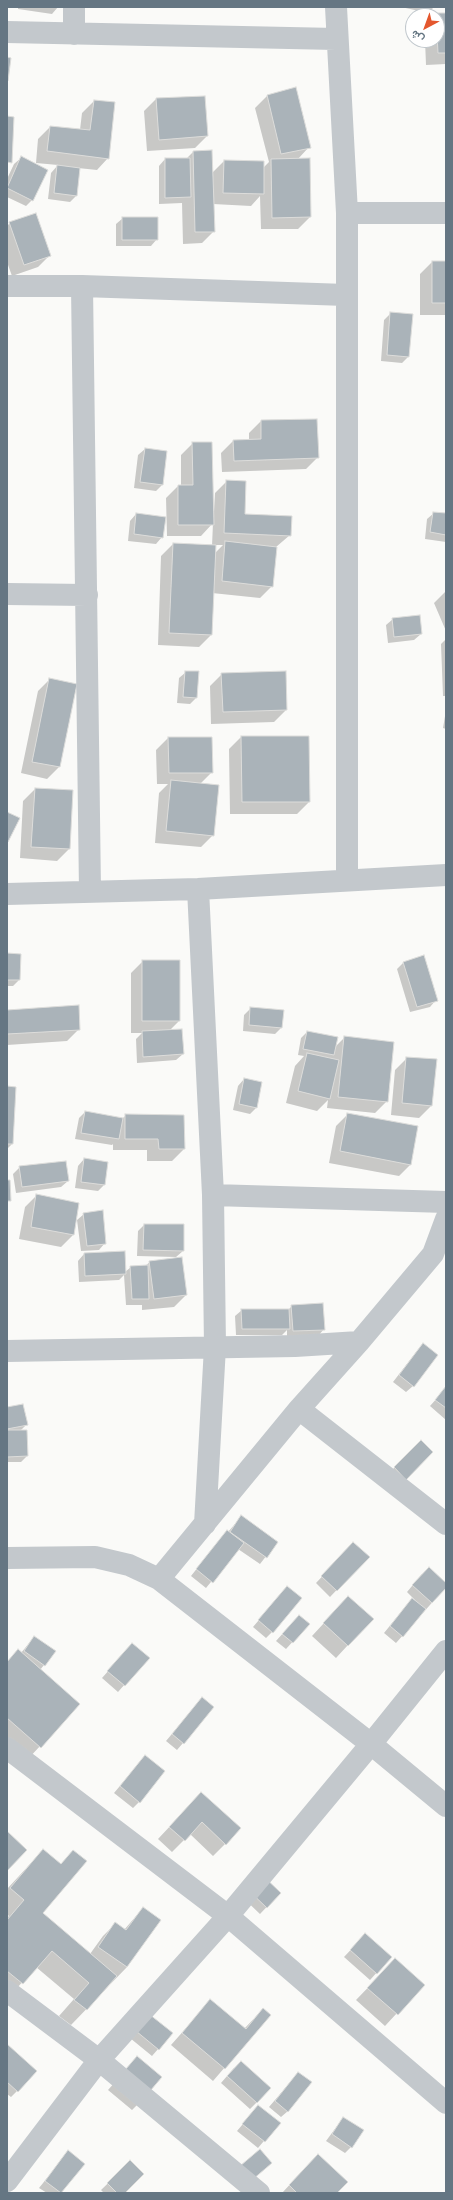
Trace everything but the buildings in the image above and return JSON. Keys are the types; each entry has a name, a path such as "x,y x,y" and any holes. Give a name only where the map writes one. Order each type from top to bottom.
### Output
{"street":[{"path":"74,7 74,34"},
{"path":"336,7 336,39 347,213 347,879"},
{"path":"7,32 336,39"},
{"path":"347,213 446,213"},
{"path":"7,286 82,286 346,295"},
{"path":"82,286 90,891"},
{"path":"7,594 87,595"},
{"path":"7,894 198,889 347,879 446,875"},
{"path":"198,889 213,1195 215,1347 205,1524"},
{"path":"213,1195 446,1202"},
{"path":"159,1579 299,1409 359,1342 439,1259 446,1219"},
{"path":"7,1351 295,1346 359,1342"},
{"path":"299,1409 446,1524"},
{"path":"7,1558 95,1557 129,1565 159,1579 371,1744 446,1806"},
{"path":"7,2181 99,2060 228,1916 446,1651"},
{"path":"7,1748 228,1916 446,2103"},
{"path":"7,1991 99,2060 259,2193"}]}
